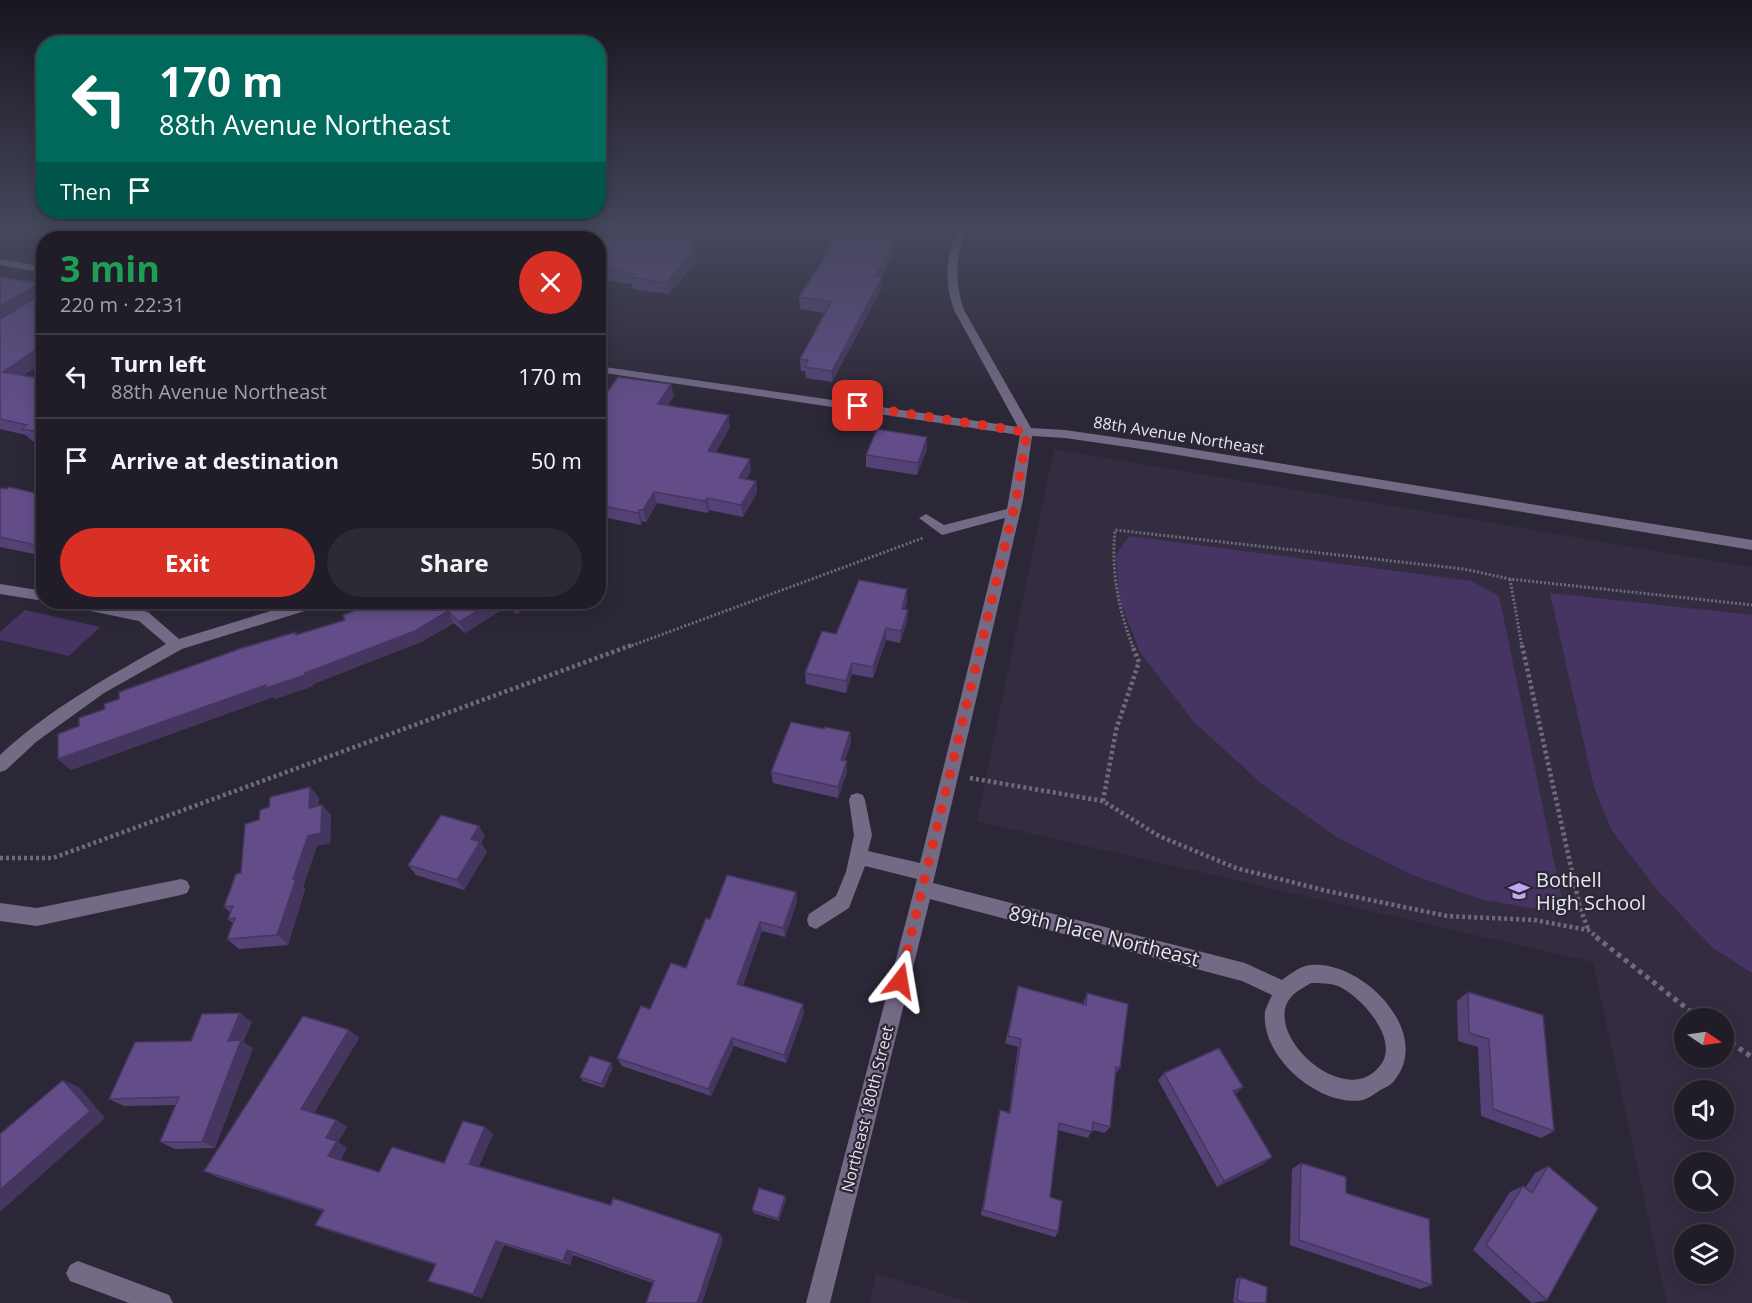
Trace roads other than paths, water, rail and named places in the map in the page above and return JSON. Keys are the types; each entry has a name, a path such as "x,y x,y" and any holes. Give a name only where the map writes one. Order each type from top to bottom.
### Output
{"street":[{"path":"951,289 959,310 1027,432"},
{"name":"88th Avenue Northeast","path":"606,370 1027,432 1065,434 1148,446 1752,545"},
{"name":"Northeast 180th Street","path":"818,1303 925,881 1012,512 1027,432"},
{"path":"926,518 942,530 1012,512"},
{"path":"0,589 36,595"},
{"path":"107,609 143,616 177,645"},
{"path":"0,765 30,737 99,689 177,645 293,609"},
{"path":"816,920 843,902 855,872 863,835 857,800"},
{"name":"89th Place Northeast","path":"858,856 925,881 1245,972 1282,990"},
{"path":"0,912 37,917 181,887"},
{"path":"1308,974 1326,974 1344,979 1361,989 1376,1003 1388,1020 1394,1039 1395,1057 1389,1072 1378,1084 1362,1090 1343,1090 1323,1084 1305,1073 1290,1058 1280,1040 1275,1021 1276,1004 1282,990 1293,980 1308,974"},
{"path":"78,1273 161,1303"}],"place":[{"name":"Bothell High School","path":"1519,891"}]}
